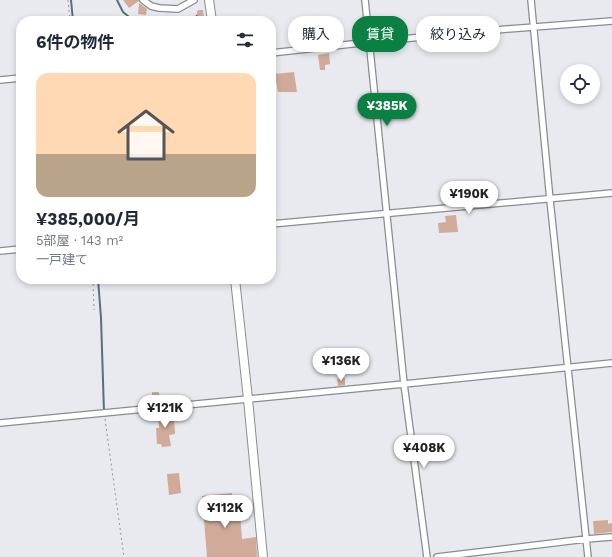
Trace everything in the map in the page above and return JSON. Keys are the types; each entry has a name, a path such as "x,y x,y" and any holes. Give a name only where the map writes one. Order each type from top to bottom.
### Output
{"street":[{"path":"143,0 150,6 178,9 194,0"},
{"path":"209,0 211,16"},
{"path":"365,0 367,16"},
{"path":"531,0 550,200 588,557"},
{"path":"408,39 612,21"},
{"path":"276,52 352,44"},
{"path":"371,52 404,384 427,557"},
{"path":"0,80 16,78"},
{"path":"276,224 550,200 612,193"},
{"path":"0,251 16,249"},
{"path":"235,284 248,398 263,557"},
{"path":"0,423 612,363"},
{"path":"436,557 612,537"}],"path":[{"path":"68,0 70,16"},
{"path":"93,284 94,310"},
{"path":"104,413 124,557"}],"building":[{"path":"123,0 139,0 139,1 129,8"},
{"path":"139,3 147,9 146,15 138,14"},
{"path":"198,10 203,10 204,16 198,16"},
{"path":"329,53 330,64 325,65 325,70 320,70 318,55"},
{"path":"294,72 297,92 278,92 276,74"},
{"path":"456,215 458,232 439,233 438,223 446,222 445,216"},
{"path":"345,378 345,385 338,386 337,379"},
{"path":"152,392 159,392 159,403 152,404"},
{"path":"174,412 175,434 169,435 171,446 162,447 161,444 157,444 156,428 159,428 158,413"},
{"path":"179,473 181,493 169,495 167,474"},
{"path":"232,493 234,512 240,512 242,539 256,537 257,557 207,557 202,496"},
{"path":"608,520 608,524 612,523 612,532 594,534 593,521"}],"waterway":[{"path":"71,0 73,16"},
{"path":"117,0 123,12 128,16"},
{"path":"98,284 104,412"}]}
